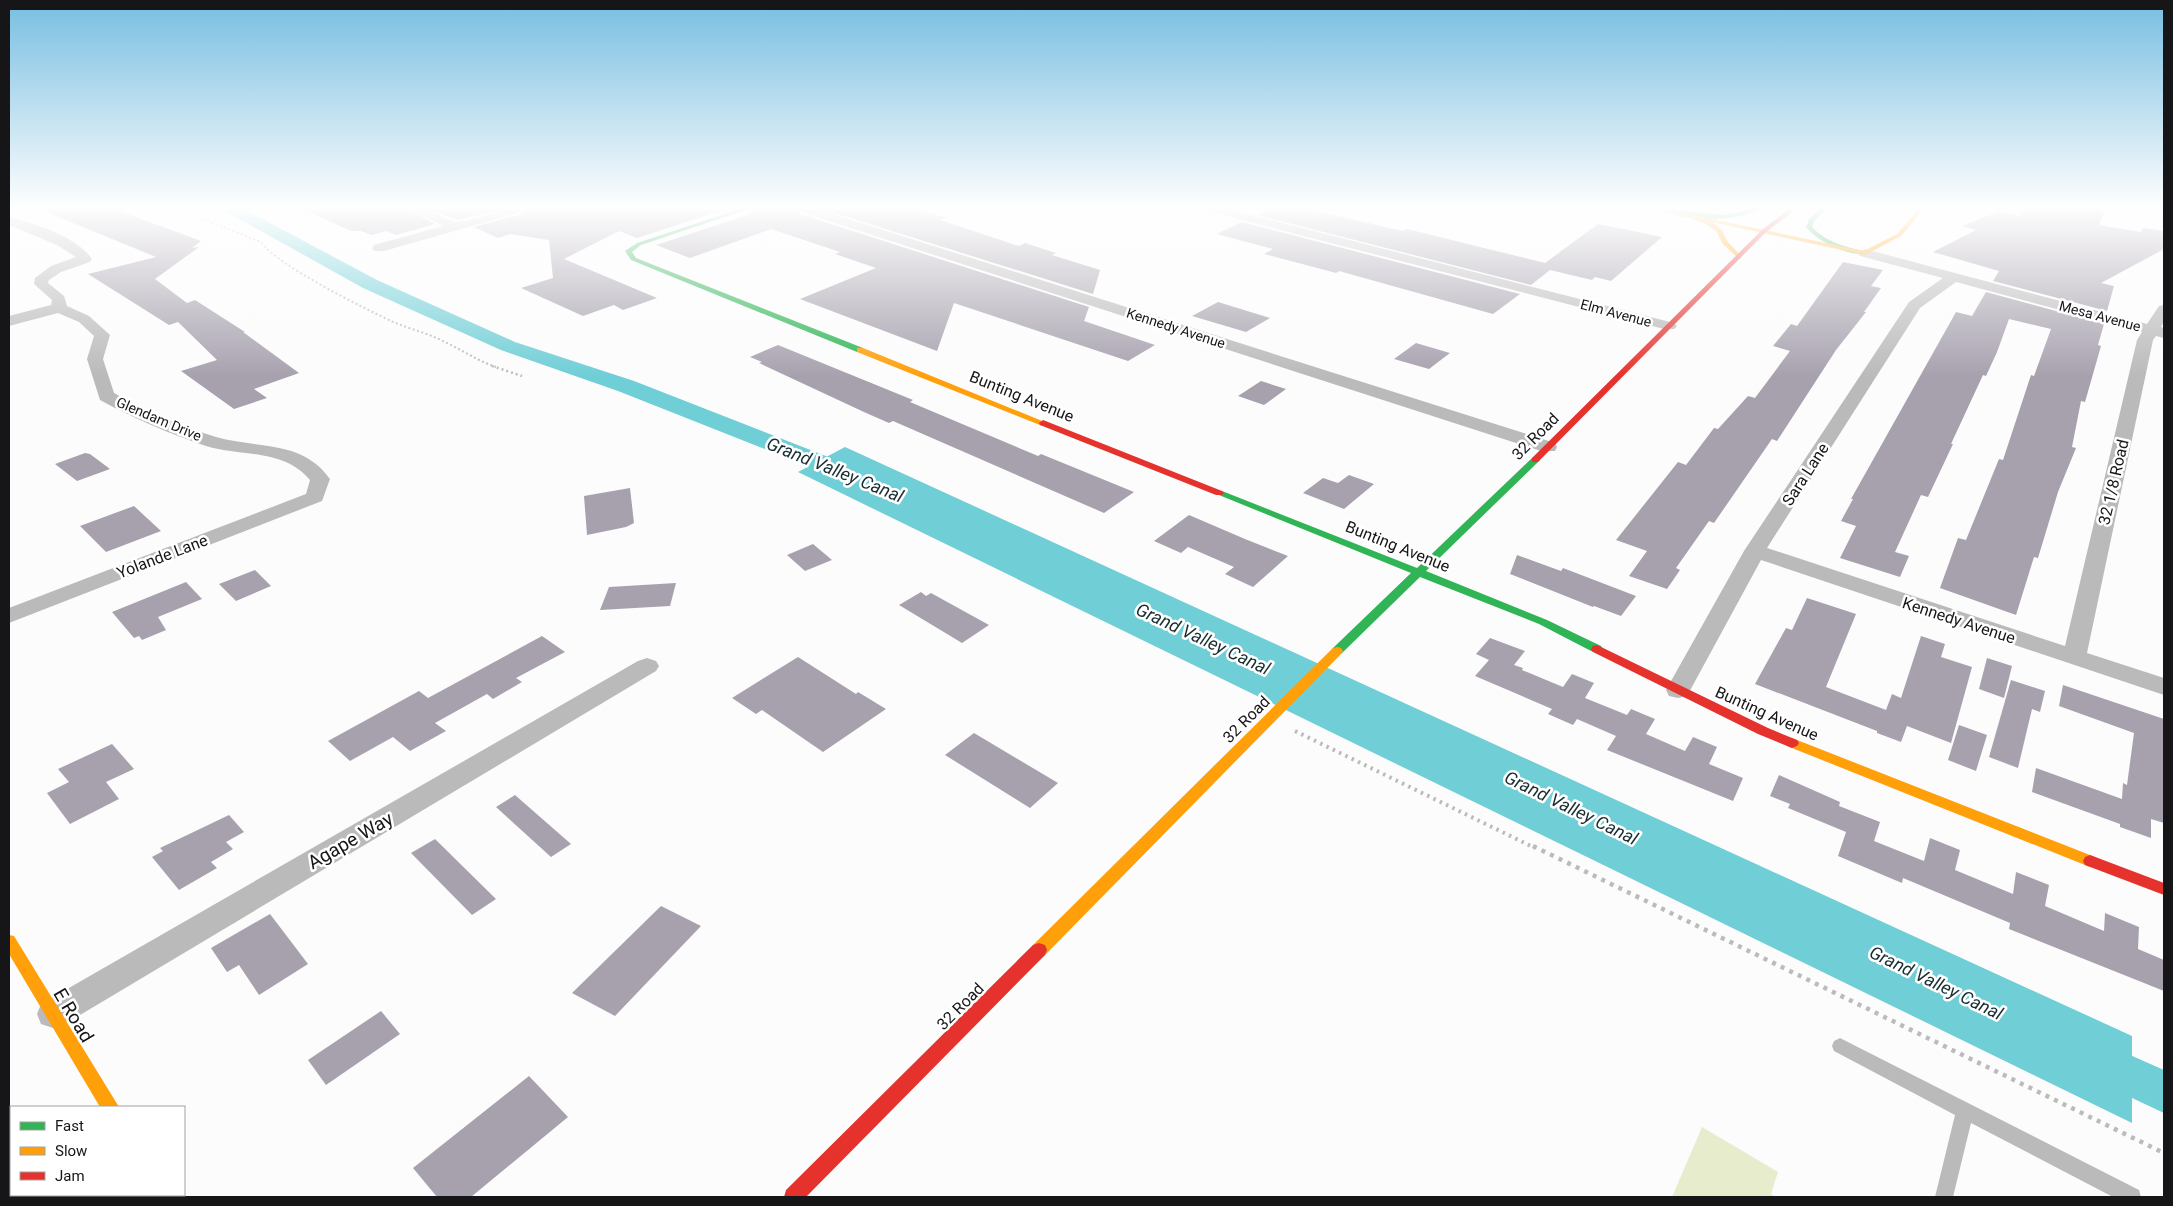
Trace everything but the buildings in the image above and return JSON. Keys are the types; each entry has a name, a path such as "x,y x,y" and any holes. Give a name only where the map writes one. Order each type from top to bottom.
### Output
{"street":[{"path":"9,321 59,308 59,299 41,284 42,278 56,269 67,265"},
{"name":"Bunting Avenue","path":"649,265 1551,625 1678,690 1772,734 2015,833 2164,889"},
{"name":"Kennedy Avenue","path":"981,265 1548,447"},
{"name":"Elm Avenue","path":"1433,265 1669,326"},
{"name":"32 Road","path":"793,1197 1337,651 1548,447 1731,265"},
{"name":"Mesa Avenue","path":"1910,265 2157,332"},
{"name":"Sara Lane","path":"1678,690 1755,551 1914,305 1954,277"},
{"name":"Glendam Drive","path":"59,308 84,319 102,335 95,359 106,396 131,410 213,442 274,451 307,464 320,479 316,497"},
{"name":"32 1/8 Road","path":"2074,658 2145,340 2157,332 2164,309"},
{"name":"Yolande Lane","path":"9,616 316,497"},
{"name":"Kennedy Avenue","path":"1755,551 2164,687"},
{"name":"Agape Way","path":"53,1014 647,666"},
{"name":"E Road","path":"9,941 109,1106"}],"lane":[{"path":"1840,1046 2132,1197"},
{"path":"1944,1197 1965,1111"}],"path":[{"path":"290,265 392,321 444,341 481,362 522,376"},
{"path":"1273,716 2164,1153"}],"green space":[{"path":"1702,1127 1778,1172 1771,1194 1776,1197 1672,1197"}],"water":[{"path":"845,447 2132,1036 2132,1123 798,472"}],"waterway":[{"name":"Grand Valley Canal","path":"336,265 370,284 508,346 626,386 855,476"},
{"name":"Grand Valley Canal","path":"2096,1060 2164,1092"}],"traffic: fast":[{"path":"649,265 860,350"},
{"path":"1337,651 1535,460"},
{"path":"1219,493 1543,622 1597,649"}],"traffic: slow":[{"path":"860,350 1043,423"},
{"path":"1039,950 1337,651"},
{"path":"1792,743 2090,861"},
{"path":"9,941 109,1106"}],"traffic: jam":[{"path":"1535,460 1730,265"},
{"path":"1043,423 1219,493"},
{"path":"1597,649 1763,731 1792,743"},
{"path":"2090,861 2164,889"},
{"path":"793,1197 1039,950"}]}
